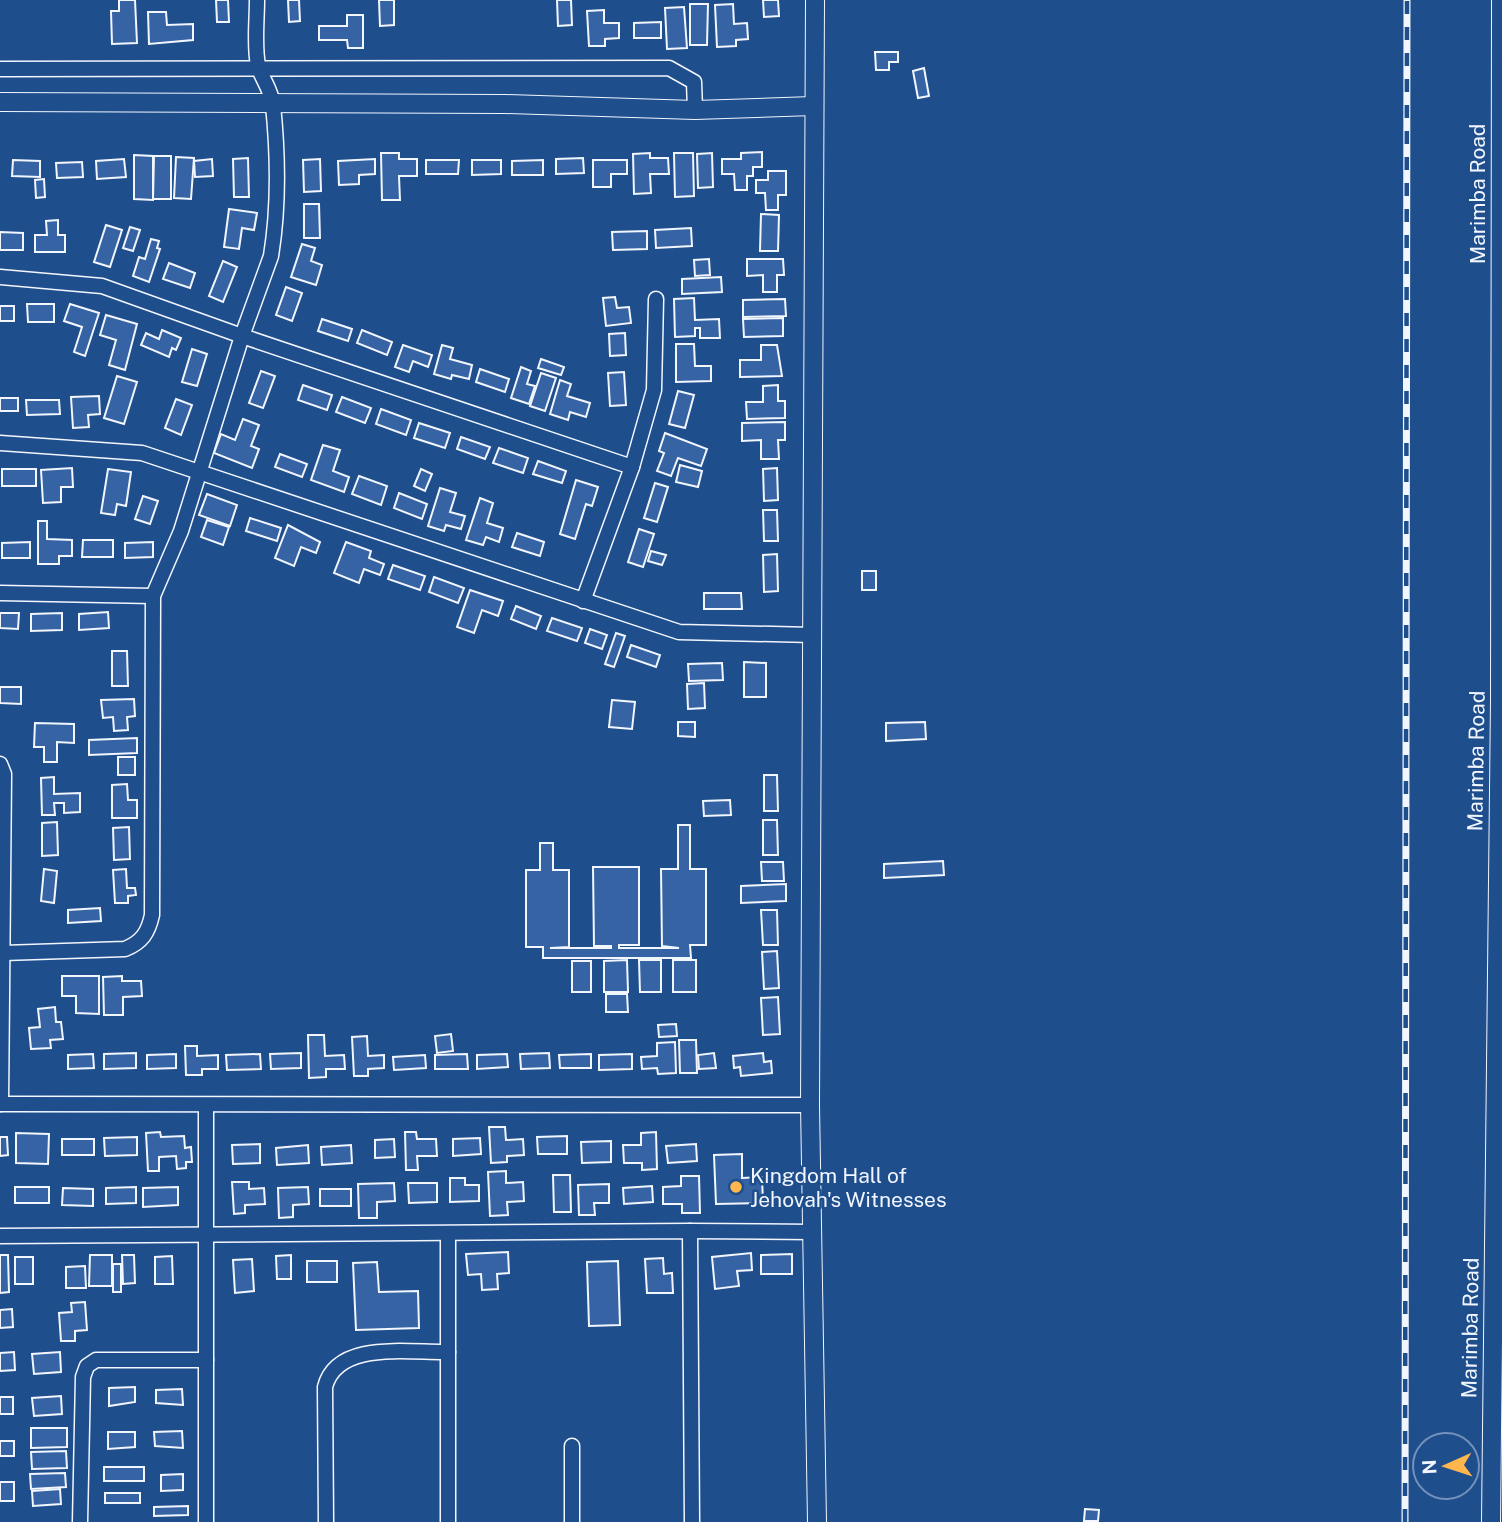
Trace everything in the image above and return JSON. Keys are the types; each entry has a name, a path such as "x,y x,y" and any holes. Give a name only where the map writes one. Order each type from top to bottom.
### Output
{"street":[{"path":"3,953 125,949 139,943 149,930 152,915 153,596 181,531 242,336 271,256 274,238 276,218 272,102 268,83 258,68 257,0"},
{"path":"815,0 810,1105 817,1522"},
{"name":"Marimba Road","path":"1491,1522 1500,699 1500,0"},
{"path":"0,69 669,68 694,82 695,110"},
{"path":"0,102 517,104 695,110 814,106"},
{"path":"0,277 102,286 632,467"},
{"path":"583,601 632,467 654,390 656,299"},
{"path":"0,443 124,449 201,471 583,601 694,635 813,635"},
{"path":"0,593 153,596"},
{"path":"0,764 4,774 1,1104 810,1105"},
{"path":"206,1105 206,1522"},
{"path":"690,1231 692,1522"},
{"path":"0,1236 813,1232"},
{"path":"448,1235 448,1522"},
{"path":"326,1522 326,1387 334,1367 355,1354 448,1352"},
{"path":"80,1522 83,1377 87,1366 96,1360 206,1360"},
{"path":"572,1446 572,1522"}],"building":[{"path":"119,0 135,0 137,43 112,44 111,11 119,11"},
{"path":"216,0 228,0 229,22 217,22"},
{"path":"288,0 299,0 300,21 289,22"},
{"path":"379,0 394,0 394,25 380,26"},
{"path":"557,0 571,0 572,25 558,26"},
{"path":"763,0 778,0 779,16 764,17"},
{"path":"690,4 708,4 707,45 690,45"},
{"path":"733,4 734,24 747,23 748,39 736,40 736,46 717,47 715,5"},
{"path":"684,7 687,48 667,49 665,8"},
{"path":"604,10 604,23 619,23 619,38 605,39 605,46 589,46 587,11"},
{"path":"148,12 166,12 167,25 193,24 193,40 149,44"},
{"path":"347,15 363,15 363,48 348,48 347,40 319,40 319,26 347,26"},
{"path":"661,22 661,38 634,38 634,23"},
{"path":"875,52 898,52 898,62 889,62 889,70 876,70"},
{"path":"924,68 929,96 918,98 913,71"},
{"path":"762,152 762,167 753,167 753,176 747,176 747,190 735,190 734,174 722,174 722,159 741,159 741,153"},
{"path":"381,153 399,153 399,159 417,159 417,176 399,176 400,200 382,200"},
{"path":"650,153 650,158 668,158 669,174 650,174 651,193 634,194 633,154"},
{"path":"674,153 693,153 694,196 675,197"},
{"path":"712,153 713,187 698,188 697,154"},
{"path":"134,155 153,156 153,200 134,199"},
{"path":"154,156 171,156 171,199 153,199"},
{"path":"176,157 194,158 191,199 174,198"},
{"path":"248,158 249,197 234,197 233,159"},
{"path":"583,158 584,173 556,174 556,159"},
{"path":"124,159 126,177 97,179 96,161"},
{"path":"212,159 213,176 195,177 194,161"},
{"path":"320,159 321,191 304,192 303,160"},
{"path":"375,159 375,174 359,175 359,184 339,185 338,161"},
{"path":"13,160 40,161 40,177 12,176"},
{"path":"426,160 459,160 458,174 426,174"},
{"path":"472,160 501,160 501,174 472,175"},
{"path":"543,160 543,175 512,175 512,161"},
{"path":"593,160 627,160 627,174 611,174 611,187 593,187"},
{"path":"82,162 83,177 57,178 56,163"},
{"path":"768,171 786,171 786,195 778,195 778,210 766,210 765,193 756,193 756,180 768,180"},
{"path":"44,179 45,197 36,198 35,180"},
{"path":"304,204 319,204 320,238 304,238"},
{"path":"229,209 257,213 254,230 242,228 239,249 224,247"},
{"path":"761,214 779,215 778,251 760,251"},
{"path":"58,220 58,235 65,235 65,252 35,252 35,235 47,235 46,221"},
{"path":"106,225 122,230 110,267 94,262"},
{"path":"130,227 140,230 133,251 123,248"},
{"path":"691,228 692,246 656,248 655,230"},
{"path":"647,231 647,249 613,250 612,232"},
{"path":"0,232 23,233 23,250 0,250"},
{"path":"151,239 159,241 157,248 160,249 149,282 133,276 139,257 145,259"},
{"path":"302,244 315,248 311,261 322,265 316,285 291,277"},
{"path":"709,259 710,275 695,276 694,260"},
{"path":"747,259 783,259 784,275 777,275 777,292 763,292 763,275 747,276"},
{"path":"223,261 237,267 223,302 209,296"},
{"path":"169,263 195,273 190,288 163,279"},
{"path":"721,277 722,292 682,294 682,279"},
{"path":"286,287 302,293 292,321 276,315"},
{"path":"615,297 617,308 629,307 631,323 606,326 603,298"},
{"path":"694,298 695,320 719,319 720,338 700,338 700,328 695,328 695,336 675,337 674,299"},
{"path":"785,299 786,316 743,317 743,300"},
{"path":"27,304 54,304 54,322 28,322"},
{"path":"70,304 99,313 85,356 74,352 82,327 64,321"},
{"path":"0,306 14,306 14,321 0,321"},
{"path":"106,315 137,324 125,370 109,365 116,340 100,335"},
{"path":"783,318 783,336 744,337 743,319"},
{"path":"322,319 352,329 348,341 318,331"},
{"path":"162,330 181,338 176,350 172,348 169,357 141,345 146,333 159,339"},
{"path":"362,330 392,342 387,355 357,343"},
{"path":"625,333 626,355 610,356 609,334"},
{"path":"676,344 694,344 695,366 711,366 711,381 676,382"},
{"path":"403,345 432,355 428,367 413,361 409,372 395,367"},
{"path":"442,345 453,348 450,359 472,365 469,379 452,375 451,379 434,374"},
{"path":"761,345 777,345 782,376 740,377 740,360 761,360"},
{"path":"192,349 207,354 197,386 182,382"},
{"path":"541,359 564,367 561,375 538,368"},
{"path":"521,367 531,371 527,384 535,386 529,404 511,398"},
{"path":"480,369 509,379 505,392 476,382"},
{"path":"261,371 275,376 263,408 249,403"},
{"path":"624,372 626,405 610,406 608,373"},
{"path":"541,373 556,378 545,411 530,406"},
{"path":"117,376 137,382 124,424 104,418"},
{"path":"560,380 571,384 567,396 590,403 586,417 570,412 568,420 550,414"},
{"path":"303,385 332,395 327,410 298,400"},
{"path":"778,385 778,401 785,401 785,418 747,419 746,402 763,402 763,386"},
{"path":"678,391 694,395 685,428 669,424"},
{"path":"99,396 100,414 88,415 89,427 73,428 71,397"},
{"path":"342,397 371,408 365,423 336,412"},
{"path":"0,398 18,398 18,411 0,411"},
{"path":"176,399 192,405 181,435 165,428"},
{"path":"26,400 59,400 60,414 27,415"},
{"path":"381,409 411,420 406,435 376,424"},
{"path":"243,419 259,425 251,446 259,449 252,468 214,453 221,434 235,440"},
{"path":"785,422 785,440 778,440 779,459 761,459 761,440 742,441 742,423"},
{"path":"419,423 450,433 445,448 414,438"},
{"path":"665,433 707,449 701,466 678,458 671,476 657,471 664,453 659,451"},
{"path":"461,437 490,447 485,459 457,449"},
{"path":"323,445 340,450 333,471 349,477 344,492 311,480"},
{"path":"499,448 528,458 523,473 493,463"},
{"path":"280,454 307,464 302,477 275,467"},
{"path":"538,461 566,471 562,483 533,474"},
{"path":"680,465 702,471 698,487 676,482"},
{"path":"72,468 73,487 61,487 61,502 43,503 41,470"},
{"path":"777,468 778,500 764,501 763,469"},
{"path":"2,469 36,469 36,486 2,486"},
{"path":"108,469 131,472 126,506 117,504 115,515 101,513"},
{"path":"421,469 432,474 425,491 414,486"},
{"path":"359,476 387,486 381,505 352,494"},
{"path":"576,480 598,487 592,506 586,504 575,539 560,534"},
{"path":"655,483 668,487 657,522 644,518"},
{"path":"440,488 456,493 450,512 465,516 461,529 446,525 444,531 428,526"},
{"path":"399,493 427,504 422,519 394,508"},
{"path":"207,494 237,505 230,526 199,515"},
{"path":"143,496 158,501 150,524 135,519"},
{"path":"480,498 493,503 487,523 503,528 499,542 486,537 483,545 466,540"},
{"path":"763,510 777,510 778,541 764,541"},
{"path":"250,518 281,528 277,541 246,531"},
{"path":"207,520 229,527 223,545 201,537"},
{"path":"38,521 47,521 47,539 72,540 72,556 59,556 59,564 38,564"},
{"path":"288,525 320,542 316,553 301,547 294,566 275,558"},
{"path":"639,529 654,534 643,567 628,562"},
{"path":"517,533 544,542 540,556 512,547"},
{"path":"83,540 113,540 113,557 82,557"},
{"path":"30,542 30,558 2,558 2,543"},
{"path":"153,542 153,557 125,558 125,543"},
{"path":"346,542 371,551 369,558 384,564 380,575 364,569 359,583 334,573"},
{"path":"651,551 666,555 662,565 648,561"},
{"path":"777,554 778,591 764,592 763,555"},
{"path":"393,565 425,576 420,590 388,579"},
{"path":"862,571 876,571 876,590 862,590"},
{"path":"434,577 464,588 458,603 429,592"},
{"path":"470,590 503,601 498,616 482,610 474,633 457,627"},
{"path":"704,593 741,593 742,609 704,609"},
{"path":"516,606 541,616 536,629 511,619"},
{"path":"108,612 109,628 79,630 79,614"},
{"path":"0,613 19,613 18,629 0,628"},
{"path":"62,613 62,630 31,631 31,614"},
{"path":"552,618 582,628 577,641 547,631"},
{"path":"590,629 607,635 602,649 585,643"},
{"path":"616,633 625,636 614,667 605,664"},
{"path":"631,645 660,655 656,667 627,657"},
{"path":"112,651 127,651 128,686 112,686"},
{"path":"744,662 766,663 766,697 744,697"},
{"path":"722,663 723,680 689,681 688,664"},
{"path":"704,683 705,708 688,709 687,684"},
{"path":"0,687 21,687 21,704 0,703"},
{"path":"134,699 135,716 127,717 128,730 114,731 113,717 103,718 101,700"},
{"path":"612,700 635,702 632,729 609,727"},
{"path":"678,722 695,722 695,737 678,736"},
{"path":"925,722 926,739 886,741 886,723"},
{"path":"35,723 74,724 74,743 57,742 57,762 44,762 44,747 34,747"},
{"path":"137,738 137,753 89,755 89,740"},
{"path":"118,757 135,757 135,775 118,775"},
{"path":"764,775 777,775 778,811 764,811"},
{"path":"54,777 54,794 80,793 80,812 64,813 64,803 54,803 55,815 42,815 41,778"},
{"path":"127,784 128,800 137,800 137,818 112,818 112,785"},
{"path":"730,800 731,815 704,816 703,801"},
{"path":"763,820 777,820 778,855 763,855"},
{"path":"57,822 58,855 42,856 42,823"},
{"path":"678,825 690,825 690,869 706,869 706,945 690,945 691,958 543,958 543,947 526,947 526,870 540,870 540,843 553,843 553,870 569,870 569,947 550,948 611,948 594,946 593,867 639,867 639,945 619,945 619,948 679,948 662,946 661,869 678,869"},
{"path":"129,827 130,859 114,860 113,828"},
{"path":"943,861 944,875 884,878 884,864"},
{"path":"761,862 783,862 784,881 762,881"},
{"path":"44,869 57,871 54,903 41,901"},
{"path":"126,869 127,888 135,888 136,895 128,896 128,903 115,903 113,870"},
{"path":"786,884 786,901 741,903 741,886"},
{"path":"100,908 101,921 68,923 68,910"},
{"path":"761,910 777,910 778,945 763,945"},
{"path":"777,951 779,988 764,989 762,952"},
{"path":"627,960 628,992 604,992 604,961"},
{"path":"639,960 661,960 661,992 640,992"},
{"path":"673,960 696,960 696,992 673,992"},
{"path":"572,961 591,961 591,992 572,992"},
{"path":"62,976 99,976 99,1014 76,1013 76,996 62,996"},
{"path":"122,976 122,981 141,981 142,996 123,997 123,1015 104,1015 103,977"},
{"path":"606,994 627,994 628,1012 606,1012"},
{"path":"778,997 780,1034 763,1035 761,998"},
{"path":"55,1007 56,1022 61,1022 63,1039 50,1040 51,1048 31,1049 29,1028 40,1027 38,1009"},
{"path":"676,1024 677,1036 659,1037 658,1025"},
{"path":"451,1034 453,1051 437,1053 435,1036"},
{"path":"308,1035 324,1035 325,1056 344,1055 345,1069 326,1069 326,1077 309,1078"},
{"path":"367,1036 368,1056 384,1055 384,1068 368,1069 368,1076 354,1076 352,1037"},
{"path":"679,1040 696,1040 697,1073 680,1073"},
{"path":"675,1042 676,1073 658,1074 657,1068 642,1069 641,1057 657,1056 657,1043"},
{"path":"185,1046 197,1046 197,1056 218,1055 218,1069 202,1069 202,1075 186,1075"},
{"path":"136,1053 136,1068 104,1069 104,1054"},
{"path":"301,1053 301,1068 271,1069 270,1054"},
{"path":"549,1053 550,1068 521,1069 520,1054"},
{"path":"714,1053 716,1068 699,1069 698,1055"},
{"path":"763,1053 764,1062 771,1061 772,1073 741,1076 740,1067 734,1068 733,1056"},
{"path":"93,1054 94,1068 68,1069 68,1055"},
{"path":"176,1054 176,1068 147,1069 147,1055"},
{"path":"260,1054 261,1069 227,1070 226,1055"},
{"path":"467,1054 468,1069 435,1069 435,1055"},
{"path":"507,1054 508,1067 477,1069 477,1055"},
{"path":"591,1054 591,1068 560,1068 559,1055"},
{"path":"632,1054 632,1069 599,1070 599,1055"},
{"path":"425,1055 426,1068 394,1070 393,1057"},
{"path":"489,1127 505,1127 506,1140 523,1139 524,1155 507,1156 507,1162 491,1163"},
{"path":"160,1132 161,1137 184,1136 185,1148 191,1147 192,1162 186,1162 186,1168 177,1169 176,1156 159,1157 159,1171 148,1171 146,1133"},
{"path":"405,1132 416,1132 417,1139 436,1139 437,1156 417,1156 418,1170 406,1170"},
{"path":"656,1132 657,1169 642,1170 642,1163 624,1163 623,1145 641,1145 641,1133"},
{"path":"16,1133 49,1134 48,1164 16,1163"},
{"path":"567,1136 567,1154 538,1154 537,1137"},
{"path":"0,1137 7,1137 8,1155 0,1156"},
{"path":"137,1137 137,1155 105,1156 104,1138"},
{"path":"480,1138 481,1154 453,1156 453,1139"},
{"path":"62,1139 94,1139 94,1155 62,1155"},
{"path":"394,1139 395,1157 375,1158 375,1140"},
{"path":"611,1141 611,1162 582,1163 581,1142"},
{"path":"260,1144 260,1163 233,1164 232,1145"},
{"path":"696,1144 697,1161 668,1163 666,1146"},
{"path":"308,1145 309,1163 277,1165 276,1148"},
{"path":"351,1145 352,1163 322,1165 321,1147"},
{"path":"742,1154 742,1178 762,1177 763,1203 716,1204 714,1155"},
{"path":"506,1171 506,1183 523,1182 524,1201 507,1202 508,1215 490,1216 488,1172"},
{"path":"553,1175 570,1175 571,1212 554,1212"},
{"path":"681,1176 699,1176 700,1213 682,1213 682,1204 663,1204 663,1187 681,1186"},
{"path":"450,1178 465,1178 465,1185 479,1185 479,1201 450,1202"},
{"path":"232,1182 249,1182 249,1189 264,1188 265,1204 245,1205 245,1213 234,1214"},
{"path":"394,1183 395,1201 377,1202 377,1218 359,1218 358,1184"},
{"path":"408,1183 437,1183 437,1202 409,1203"},
{"path":"609,1184 609,1203 594,1203 595,1215 579,1215 578,1185"},
{"path":"652,1186 653,1202 624,1204 623,1188"},
{"path":"15,1187 49,1187 49,1203 15,1203"},
{"path":"136,1187 136,1203 106,1204 106,1188"},
{"path":"178,1187 178,1205 143,1207 143,1188"},
{"path":"308,1187 309,1204 293,1205 293,1217 279,1218 278,1188"},
{"path":"63,1188 93,1189 93,1206 62,1205"},
{"path":"320,1189 351,1189 351,1206 320,1206"},
{"path":"508,1252 509,1273 497,1274 498,1289 482,1290 481,1274 468,1275 466,1254"},
{"path":"751,1253 752,1270 737,1271 739,1286 715,1289 712,1257"},
{"path":"792,1254 792,1274 761,1274 761,1255"},
{"path":"0,1255 8,1255 9,1292 0,1293"},
{"path":"90,1255 112,1255 112,1286 89,1286"},
{"path":"122,1255 134,1255 135,1283 123,1284"},
{"path":"291,1255 291,1279 277,1279 276,1256"},
{"path":"172,1256 173,1284 155,1284 155,1257"},
{"path":"15,1257 33,1257 33,1284 15,1284"},
{"path":"663,1258 664,1274 672,1273 673,1293 647,1293 645,1259"},
{"path":"252,1259 254,1291 235,1293 233,1260"},
{"path":"307,1261 337,1261 337,1282 307,1282"},
{"path":"618,1261 620,1325 589,1326 587,1262"},
{"path":"377,1262 379,1292 418,1291 419,1328 356,1330 353,1263"},
{"path":"113,1264 121,1264 121,1292 113,1292"},
{"path":"85,1266 86,1288 66,1288 66,1267"},
{"path":"85,1302 87,1330 75,1331 75,1341 61,1341 59,1313 72,1312 71,1303"},
{"path":"12,1309 13,1327 0,1328 0,1310"},
{"path":"14,1352 15,1370 0,1371 0,1353"},
{"path":"60,1352 61,1372 34,1374 32,1354"},
{"path":"135,1387 135,1402 109,1406 109,1388"},
{"path":"182,1389 183,1405 156,1403 156,1390"},
{"path":"61,1396 62,1414 34,1416 32,1398"},
{"path":"0,1397 13,1397 13,1414 0,1414"},
{"path":"31,1428 67,1428 67,1447 31,1448"},
{"path":"182,1431 183,1448 155,1446 154,1432"},
{"path":"108,1432 135,1432 135,1447 108,1449"},
{"path":"0,1441 14,1441 14,1456 0,1456"},
{"path":"66,1451 67,1468 32,1469 31,1452"},
{"path":"104,1467 144,1467 144,1481 104,1481"},
{"path":"65,1473 66,1487 31,1489 30,1474"},
{"path":"183,1474 183,1490 161,1491 161,1475"},
{"path":"0,1482 14,1482 14,1501 0,1501"},
{"path":"60,1489 61,1504 33,1506 32,1491"},
{"path":"105,1493 140,1493 140,1503 105,1503"},
{"path":"188,1506 188,1515 154,1516 154,1507"},
{"path":"1085,1509 1099,1510 1098,1521 1084,1521"}],"railway":[{"path":"1405,1522 1407,0"}],"place":[{"name":"Kingdom Hall of Jehovah's Witnesses","path":"736,1187"}]}
